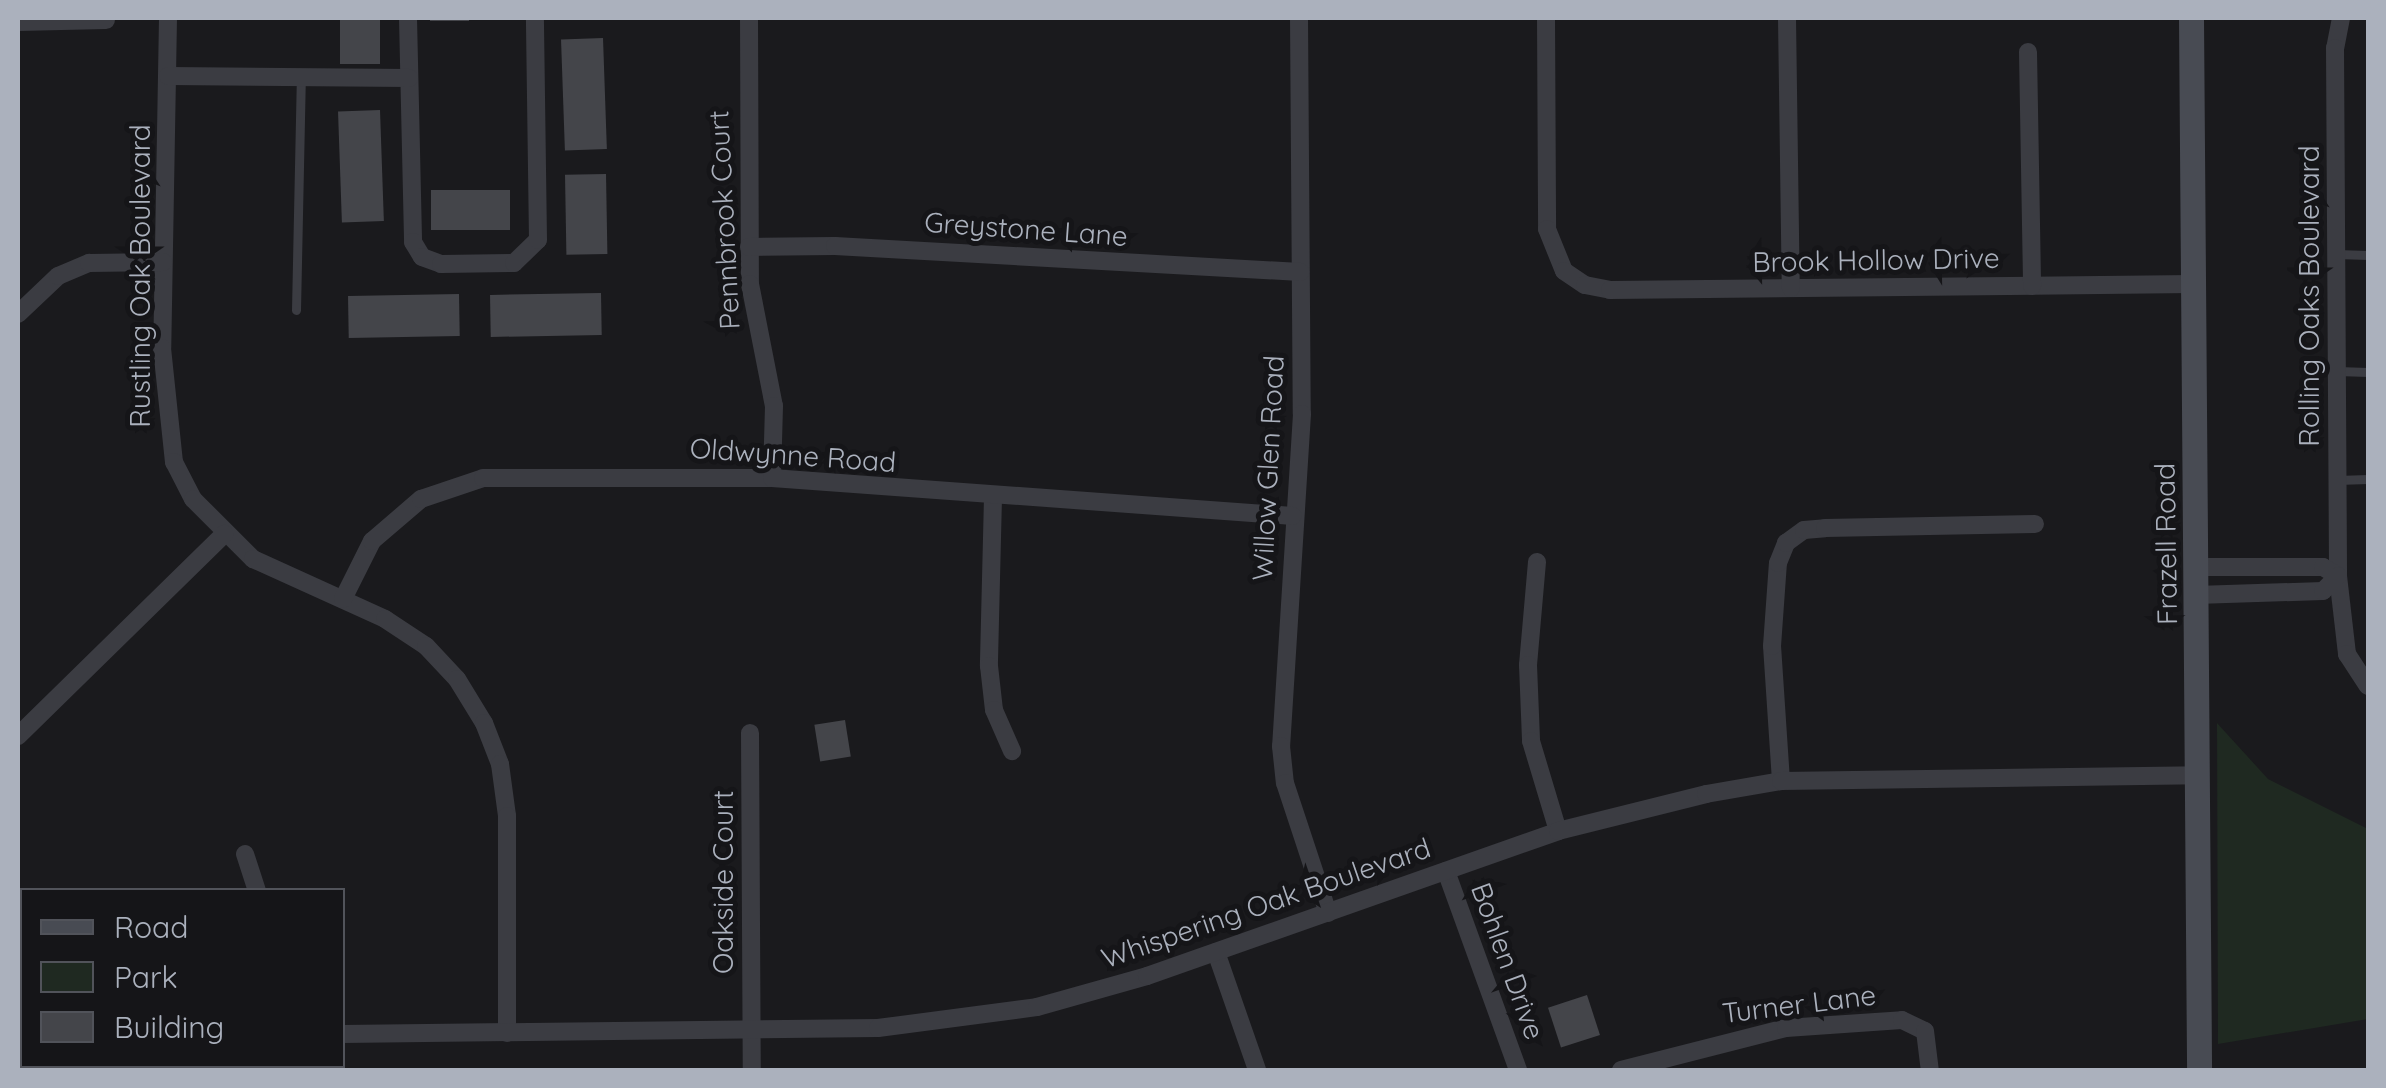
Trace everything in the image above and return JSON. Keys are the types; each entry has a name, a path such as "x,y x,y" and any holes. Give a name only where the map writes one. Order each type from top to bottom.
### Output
{"street":[{"name":"Rustling Oak Boulevard","path":"168,18 164,262 168,444 193,499 224,534 253,559 385,618 436,657 484,723 500,764 507,816 507,1033"},
{"path":"408,18 412,242 422,257 460,264 514,263 529,255 538,240 535,18"},
{"name":"Pennbrook Court","path":"748,18 749,247 755,333 774,406 772,478"},
{"name":"Willow Glen Road","path":"1299,18 1302,414 1281,746 1285,783 1328,913"},
{"name":"Brook Hollow Drive","path":"1546,18 1547,229 1564,271 1585,285 1610,290 2194,284"},
{"path":"1787,18 1791,288"},
{"name":"Frazell Road","path":"2191,18 2198,1070"},
{"name":"Rolling Oaks Boulevard","path":"2341,18 2335,48 2338,576 2347,654 2368,686"},
{"path":"18,22 106,20"},
{"path":"2028,52 2032,286"},
{"path":"168,76 409,78"},
{"name":"Greystone Lane","path":"749,247 835,246 1300,272"},
{"path":"18,314 58,276 89,264 164,262"},
{"name":"Oldwynne Road","path":"342,599 372,541 421,498 483,478 772,478 1293,516"},
{"path":"993,497 989,666 994,710 1012,751"},
{"path":"1781,781 1772,646 1778,563 1786,543 1804,530 1825,528 2035,524"},
{"path":"18,736 224,534"},
{"path":"1537,562 1528,665 1531,741 1558,831"},
{"path":"2196,567 2322,568 2338,576 2323,591 2196,595"},
{"name":"Oakside Court","path":"750,733 752,1070"},
{"name":"Whispering Oak Boulevard","path":"345,1034 878,1028 1037,1007 1216,952 1558,831 1781,781 2198,775"},
{"path":"245,854 256,888"},
{"name":"Bohlen Drive","path":"1446,871 1518,1070"},
{"path":"18,931 20,962"},
{"path":"1216,952 1257,1070"},
{"name":"Turner Lane","path":"1621,1070 1786,1028 1902,1020 1924,1031 1930,1070"}],"lane":[{"path":"296,310 301,78"},
{"path":"2336,254 2368,255"},
{"path":"2337,371 2368,372"},
{"path":"2337,480 2368,479"}],"green space":[{"path":"2217,723 2268,779 2368,829 2368,1019 2218,1044"}],"building":[{"path":"340,18 380,18 380,64 340,64"},
{"path":"469,18 469,21 430,21"},
{"path":"603,38 607,149 565,150 561,39"},
{"path":"380,110 384,221 342,222 338,111"},
{"path":"606,174 607,254 566,255 565,175"},
{"path":"431,190 510,190 510,230 431,230"},
{"path":"601,293 602,335 491,337 490,295"},
{"path":"459,294 460,336 349,338 348,296"},
{"path":"845,720 851,757 820,761 814,725"},
{"path":"1587,995 1600,1035 1561,1048 1548,1008"}]}
